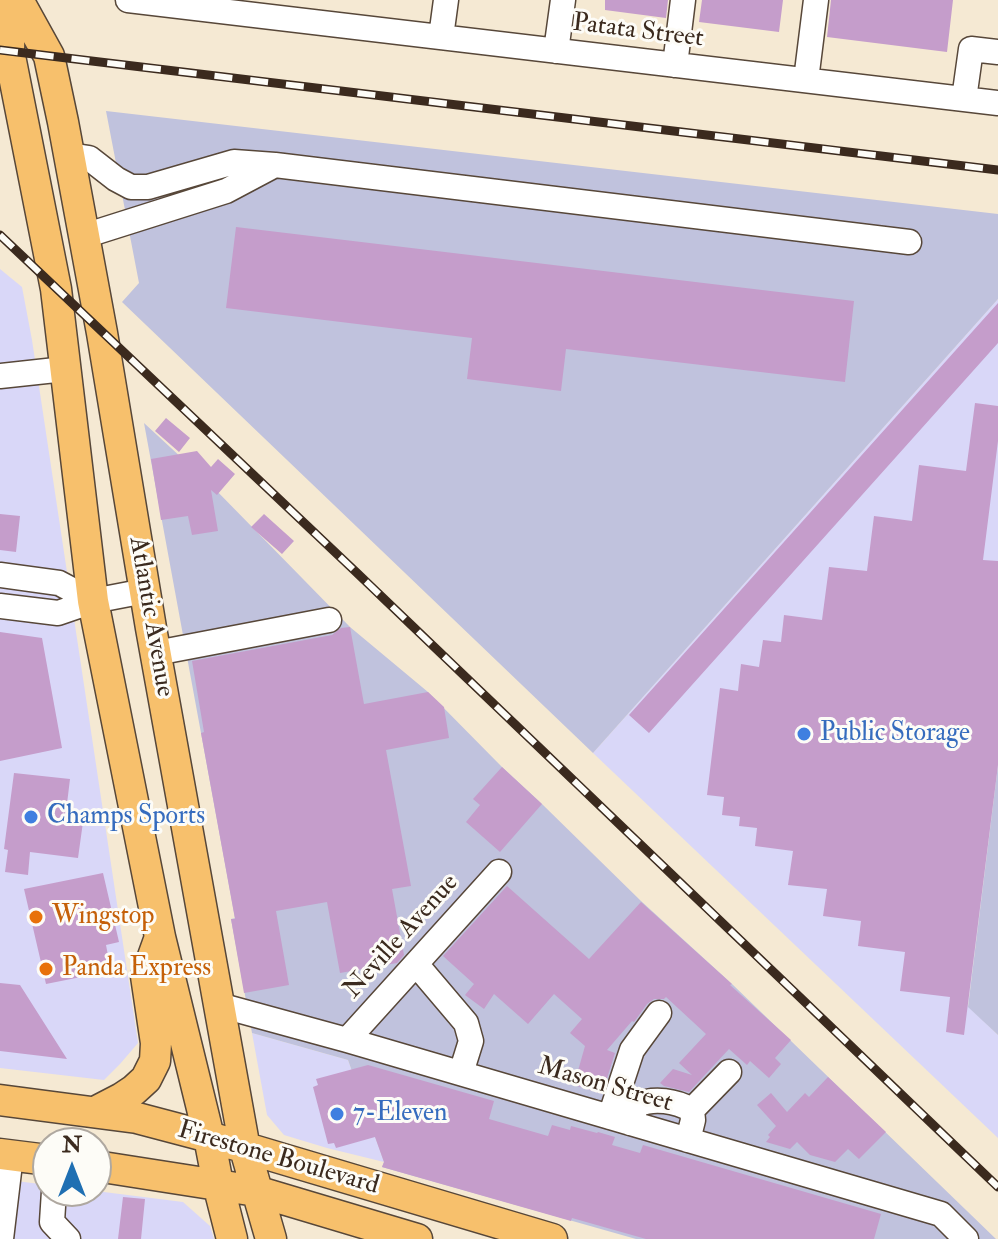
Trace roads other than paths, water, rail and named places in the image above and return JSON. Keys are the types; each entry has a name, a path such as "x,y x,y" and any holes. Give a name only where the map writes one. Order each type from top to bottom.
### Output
{"main road":[{"name":"Atlantic Avenue","path":"10,0 9,51 56,289 93,601 160,937 232,1239"},
{"name":"Atlantic Avenue","path":"18,0 49,56 104,343 245,1149 271,1239"},
{"path":"95,1112 122,1098 146,1079 155,1061 156,1043 146,976 160,937"},
{"name":"Firestone Boulevard","path":"0,1100 137,1118 552,1239"},
{"path":"6,1154 32,1158"},
{"name":"Firestone Boulevard","path":"112,1168 256,1191 376,1233 417,1239"}],"street":[{"name":"Patata Street","path":"128,0 998,103"},
{"path":"441,37 446,0"},
{"path":"556,51 563,0"},
{"path":"675,65 683,0"},
{"path":"806,80 816,0"},
{"path":"964,99 971,49 998,52"},
{"path":"69,155 89,158 131,187 148,187 234,162 909,242"},
{"path":"84,236 226,191 275,165"},
{"path":"0,376 65,369"},
{"path":"0,575 59,583 93,601"},
{"path":"0,606 58,613 93,601 145,591"},
{"path":"156,653 329,620"},
{"name":"Neville Avenue","path":"347,1040 499,872"},
{"path":"416,964 466,1023 471,1041 461,1073"},
{"name":"Mason Street","path":"219,1005 941,1214 966,1239"},
{"path":"620,1120 632,1050 659,1013"},
{"path":"688,1140 692,1110 729,1072"},
{"path":"620,1120 645,1101 658,1100 692,1110"},
{"path":"1,1239 6,1154"},
{"path":"53,1207 52,1222 68,1239"}],"railway":[{"path":"0,50 998,170"},
{"path":"0,235 998,1187"}],"place":[{"name":"Public Storage","path":"804,734"},
{"name":"Champs Sports","path":"31,817"},
{"name":"Wingstop","path":"36,917"},
{"name":"Panda Express","path":"46,969"},
{"name":"7-Eleven","path":"337,1114"}]}
